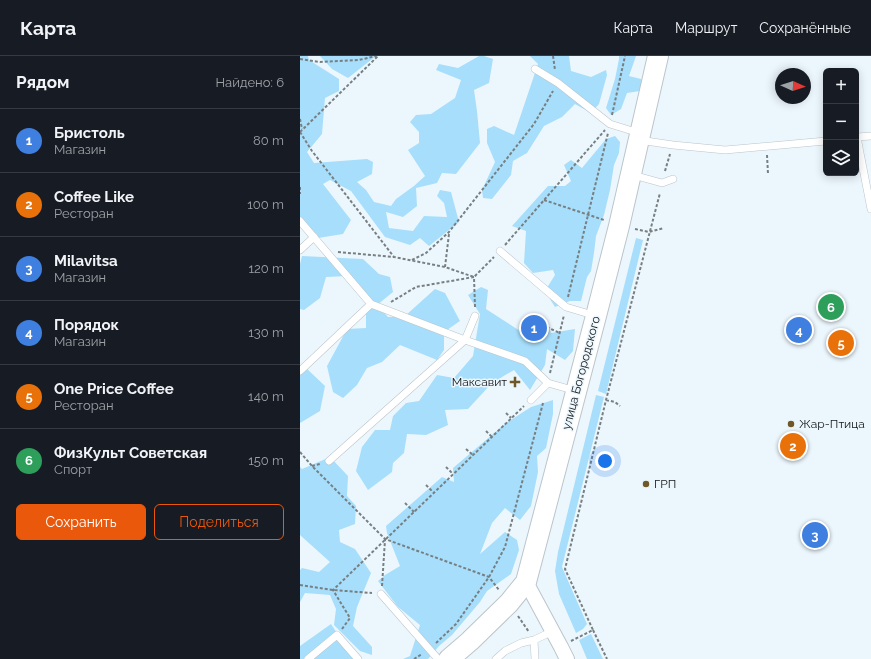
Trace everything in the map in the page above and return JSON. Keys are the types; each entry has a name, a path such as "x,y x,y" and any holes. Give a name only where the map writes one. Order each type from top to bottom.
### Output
{"street":[{"name":"улица Богородского","path":"449,659 470,642 509,603 526,582 596,316 631,174 655,57"},
{"path":"526,582 564,653"}],"lane":[{"path":"535,69 558,83 610,124 639,136 672,145 725,150 823,141"},
{"path":"859,137 871,136"},
{"path":"858,140 871,209"},
{"path":"631,174 662,183 673,179"},
{"path":"300,221 371,304 525,361 548,383 576,391"},
{"path":"300,250 314,237"},
{"path":"500,251 566,307 596,316"},
{"path":"300,371 371,304"},
{"path":"329,462 465,340 475,316"},
{"path":"531,400 548,383"},
{"path":"381,594 438,659"},
{"path":"496,659 505,651 521,643 534,640 553,631"},
{"path":"308,659 337,635 358,659"},
{"path":"534,640 535,659"}],"path":[{"path":"300,59 320,62 359,60 377,56"},
{"path":"377,56 300,132 326,169 394,257"},
{"path":"456,624 488,576 505,546 548,383 626,56"},
{"path":"411,260 426,252 449,232 534,124 558,83"},
{"path":"300,119 302,129"},
{"path":"381,308 416,287 474,277 500,251 610,124"},
{"path":"607,659 565,569 606,400 672,145"},
{"path":"766,146 768,174"},
{"path":"300,187 300,194"},
{"path":"544,200 588,214"},
{"path":"445,267 449,232"},
{"path":"325,250 411,260 445,267 474,277"},
{"path":"474,277 475,316"},
{"path":"538,322 560,333"},
{"path":"333,590 531,400"},
{"path":"606,400 615,402 620,406"},
{"path":"506,413 511,418"},
{"path":"486,431 492,437"},
{"path":"466,449 473,455"},
{"path":"300,452 312,466 385,539 488,576"},
{"path":"446,467 453,474"},
{"path":"426,485 434,493"},
{"path":"405,503 414,512"},
{"path":"300,585 333,590 381,594 385,539"},
{"path":"333,590 350,618 337,635"},
{"path":"520,619 534,640"},
{"path":"564,653 593,630"}],"shaded area":[{"path":"300,56 308,56 309,60 339,79 339,91 325,98 322,134 307,152 314,163 367,159 373,162 372,174 357,182 366,190 374,202 391,206 396,199 425,176 408,150 419,143 419,132 410,122 416,115 431,114 455,98 461,80 436,70 439,64 458,68 479,56 493,59 489,83 474,90 480,143 456,174 442,173 437,183 416,188 417,206 403,217 386,212 389,228 413,231 424,216 447,217 444,203 437,196 440,190 451,192 459,222 429,246 420,238 410,245 385,237 351,191 330,180 323,184 351,220 343,234 318,238 300,217"},
{"path":"320,56 376,56 348,78 332,69"},
{"path":"530,56 569,56 571,71 591,77 606,70 607,75 599,104 591,113 575,104 562,117 544,126 527,153 513,161 511,175 492,199 483,198 482,190 495,162 487,143 487,129 494,126 514,135 538,64"},
{"path":"619,56 636,56 629,76 641,79 644,84 640,91 627,93 621,109 611,115 606,108 615,79"},
{"path":"615,136 620,142 619,153 614,165 604,215 596,236 591,271 587,277 581,301 570,301 555,307 545,291 555,275 553,270 533,273 524,263 526,231 512,226 548,186 565,186 571,181 564,165 571,160 582,168 606,139"},
{"path":"636,238 643,240 606,394 598,391"},
{"path":"302,256 363,259 379,274 390,277 393,292 377,305 388,317 405,316 435,289 445,293 460,321 444,332 444,350 437,360 400,345 382,362 367,368 357,385 343,398 333,392 327,366 347,329 366,328 366,302 347,276 326,277 320,298 304,310 300,309 300,264"},
{"path":"481,287 488,290 486,309 531,338 547,322 551,333 575,329 573,351 565,360 547,349 545,365 530,390 514,370 492,383 468,409 445,410 448,425 426,435 407,434 404,453 393,463 392,472 368,490 356,471 362,447 375,430 390,430 393,416 406,403 419,401 437,375 454,378 473,356 480,314 468,295"},
{"path":"305,367 325,386 320,411 300,423 300,369"},
{"path":"596,395 604,397 562,567 587,624 583,629 576,633 559,594 555,571 558,552"},
{"path":"553,400 553,414 546,448 537,456 538,472 531,506 520,520 505,508 492,523 480,554 505,532 517,540 519,550 511,574 487,591 480,602 452,635 439,646 428,659 403,659 410,656 420,625 398,607 378,581 400,566 387,533 386,526 442,477 454,482 453,468 506,423 531,407"},
{"path":"330,457 348,476 347,496 356,506 355,524 339,530 340,542 355,549 371,573 357,607 353,626 372,647 372,655 360,651 334,625 336,609 330,595 305,593 300,602 300,570 302,568 319,572 330,562 300,535 300,467 302,469"},
{"path":"331,624 354,659 300,659 300,646"},
{"path":"591,634 603,659 587,659 579,640"}],"place":[{"name":"ФизКульт Советская","path":"831,307"},
{"name":"Бристоль","path":"534,328"},
{"name":"Порядок","path":"799,330"},
{"name":"One Price Coffee","path":"841,343"},
{"name":"Максавит","path":"515,382"},
{"name":"Жар-Птица","path":"791,424"},
{"name":"Coffee Like","path":"793,446"},
{"name":"ГРП","path":"646,484"},
{"name":"Milavitsa","path":"815,535"}]}
